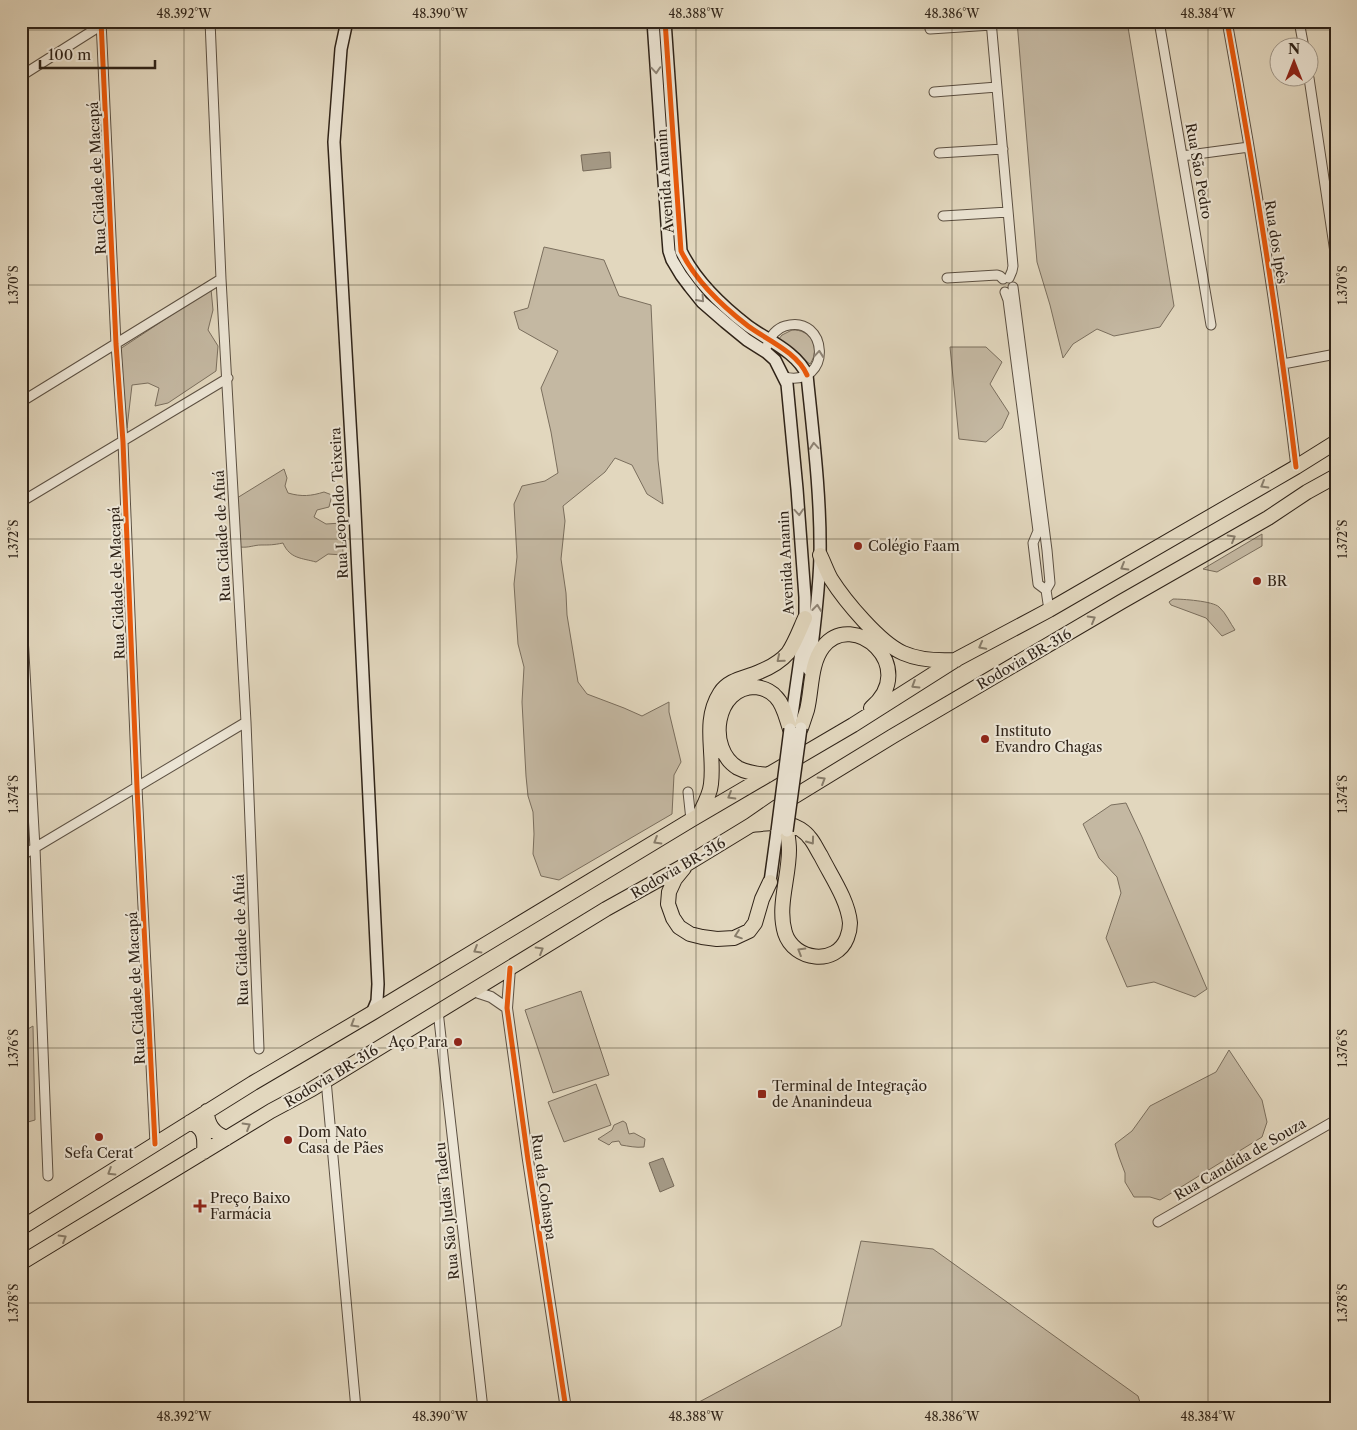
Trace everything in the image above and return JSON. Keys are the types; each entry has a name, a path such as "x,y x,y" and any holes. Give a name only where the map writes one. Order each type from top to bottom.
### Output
{"highway":[{"path":"23,1227 190,1122 957,660 1049,610 1336,442"},
{"name":"Rodovia BR-316","path":"21,1263 606,909 687,864 893,736 1268,518 1307,492 1336,476"},
{"path":"820,554 830,578 846,601 888,644 903,653 916,657 957,660"},
{"path":"695,818 710,790 712,765 710,728 711,716 716,701 729,683 758,673 776,663 788,652 805,618"},
{"path":"768,775 738,768 730,762 723,752 720,743 719,726 720,715 727,701 739,690 764,688 776,697 795,728 807,709 812,676 822,648 835,636 845,634 860,636 875,646 886,660 889,669 887,688 877,703 853,724"},
{"path":"751,825 783,823 799,828 810,838 841,894 850,922 845,942 837,951 827,956 808,956 798,952 785,932 782,906 789,851 782,831"},
{"path":"687,864 675,879 669,892 668,904 673,918 679,927 690,934 702,938 734,938 749,931 755,923 762,899 770,882"},
{"path":"207,1112 207,1119 212,1130 227,1138"},
{"path":"190,1122 202,1132 205,1139 204,1152"}],"main road":[{"name":"Rua Leopoldo Teixeira","path":"347,21 341,49 334,142 354,491 378,984 372,1013"},
{"name":"Avenida Ananin","path":"653,21 668,238 672,260 702,302 724,322 775,360 788,390 805,596 805,618 795,728 782,831 770,882"},
{"name":"Avenida Ananin","path":"666,21 681,251 692,270 707,288 747,324 798,360 808,374 820,554 817,606 795,728"},
{"path":"378,984 384,992 396,998"}],"street":[{"name":"Rua Cidade de Afuá","path":"210,21 221,279 246,722 259,1049"},
{"name":"Rua São Pedro","path":"1159,21 1211,325"},
{"name":"Rua dos Ipês","path":"1227,21 1283,364 1296,467"},
{"path":"1299,21 1302,38"},
{"path":"21,76 104,23"},
{"name":"Rua Cidade de Macapá","path":"104,23 116,344 123,442 137,788 155,1144"},
{"path":"930,29 992,23 1013,266 1012,271 1006,278 1001,280 1000,286 1008,300 1041,531 1048,567 1050,583 1046,590 1049,610"},
{"path":"934,92 997,87"},
{"path":"1310,88 1336,259"},
{"path":"1182,156 1249,147"},
{"path":"939,153 1003,149"},
{"path":"943,216 1008,212"},
{"path":"946,278 997,275 1013,282 1041,531 1033,543 1038,584 1046,590"},
{"path":"21,402 221,279"},
{"path":"1004,292 1010,291 1014,287"},
{"path":"766,352 770,339 782,327 790,325 802,326 814,335 820,349 818,364 808,374 800,378 784,377"},
{"path":"1283,364 1336,354"},
{"path":"21,502 228,378"},
{"path":"1036,568 1048,567"},
{"path":"21,601 48,1176"},
{"path":"21,856 246,722"},
{"path":"688,792 695,818"},
{"name":"Rua da Cohaspa","path":"510,968 507,1008 566,1409"},
{"path":"472,991 491,997 507,1008"},
{"name":"Rua São Judas Tadeu","path":"438,1011 483,1409"},
{"path":"326,1080 356,1409"},
{"name":"Rua Candida de Souza","path":"1158,1222 1336,1120"}],"shaded area":[{"path":"1017,21 1127,21 1174,306 1160,327 1114,336 1097,329 1073,344 1063,358 1037,262"},
{"path":"610,152 611,168 583,171 581,155"},
{"path":"544,247 604,260 619,296 651,305 658,460 663,504 647,494 632,465 615,458 605,472 563,506 565,521 561,559 567,615 578,682 587,694 642,716 669,702 669,712 681,762 674,775 672,814 559,880 541,876 533,854 533,812 528,796 526,776 522,702 524,667 518,644 514,584 517,557 514,504 522,486 545,481 558,473 541,388 558,351 519,329 514,312 528,308"},
{"path":"211,289 213,310 208,330 218,346 216,371 168,403 155,406 159,388 148,383 132,385 127,428 120,349"},
{"path":"792,330 804,333 812,341 814,352 810,364 778,340 782,335"},
{"path":"950,347 986,347 1002,362 990,384 1009,413 1002,428 986,442 959,439"},
{"path":"284,469 287,478 285,486 288,493 306,496 324,492 332,495 329,507 317,510 314,517 326,524 342,523 343,555 328,554 316,562 293,555 283,543 240,547 237,498"},
{"path":"1262,534 1262,546 1217,572 1203,569"},
{"path":"1173,599 1216,605 1224,612 1235,630 1222,636 1206,618 1171,605 1169,602"},
{"path":"1126,803 1207,989 1195,997 1154,982 1127,987 1106,938 1121,893 1117,877 1099,858 1083,824 1111,805"},
{"path":"581,991 609,1075 553,1093 525,1010"},
{"path":"33,1026 35,1120 21,1124 21,1033"},
{"path":"1229,1050 1262,1100 1267,1122 1262,1137 1160,1200 1150,1197 1134,1197 1125,1182 1125,1173 1115,1144 1132,1131 1150,1106 1216,1072"},
{"path":"596,1084 611,1125 564,1142 548,1102"},
{"path":"623,1121 626,1123 629,1134 634,1133 645,1139 644,1147 621,1145 619,1141 612,1142 609,1145 598,1139 612,1130 614,1125"},
{"path":"663,1158 674,1186 660,1192 649,1163"},
{"path":"861,1241 933,1249 1138,1396 1142,1409 686,1409 841,1326"}],"cycle path":[{"path":"101,21 116,344 123,442 137,788 155,1144"},
{"path":"665,21 681,251 701,282 719,301 748,326 789,353 807,375"},
{"path":"1227,21 1265,244 1296,467"},
{"path":"510,968 507,1008 566,1409"}],"place":[{"name":"Colégio Faam","path":"858,546"},
{"name":"BR","path":"1257,581"},
{"name":"Instituto Evandro Chagas","path":"985,739"},
{"name":"Aço Para","path":"458,1042"},
{"name":"Terminal de Integração de Ananindeua","path":"762,1094"},
{"name":"Sefa Cerat","path":"99,1137"},
{"name":"Dom Nato Casa de Pães","path":"288,1140"},
{"name":"Preço Baixo Farmácia","path":"200,1206"}]}
